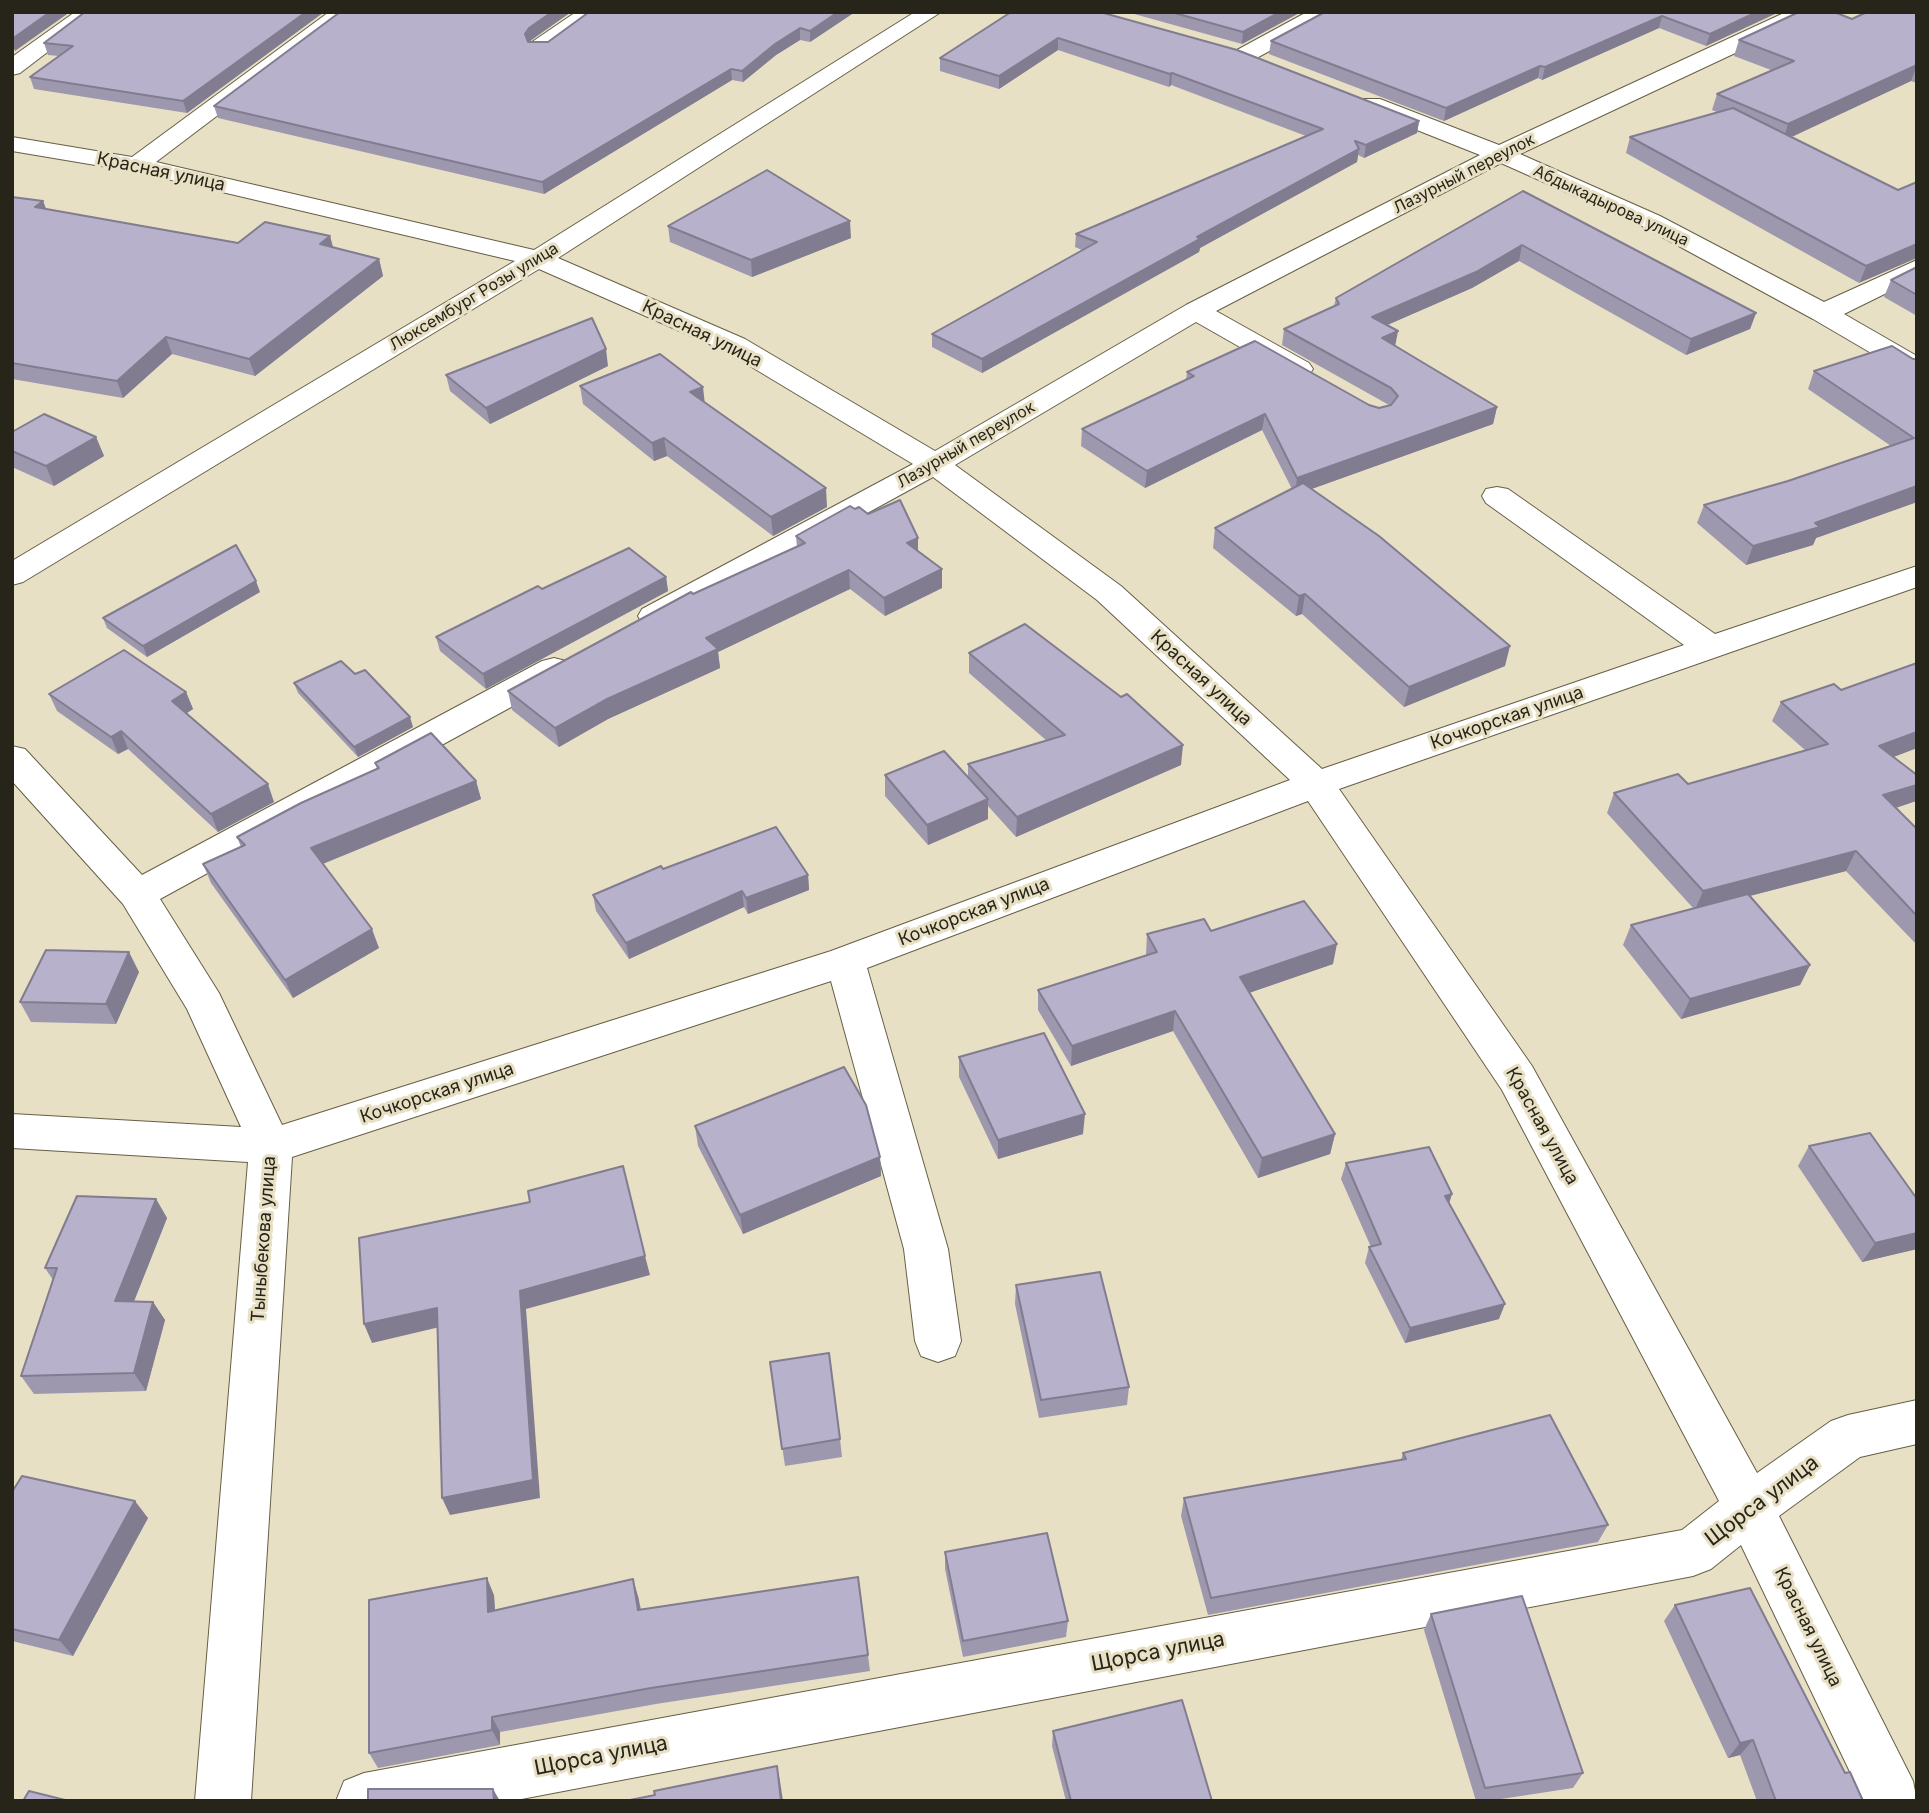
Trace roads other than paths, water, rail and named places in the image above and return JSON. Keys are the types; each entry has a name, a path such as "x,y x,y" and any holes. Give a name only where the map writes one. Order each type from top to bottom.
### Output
{"street":[{"path":"12,68 89,12"},
{"path":"137,165 343,12"},
{"path":"540,47 591,12"},
{"name":"Люксембург Розы улица","path":"12,575 538,259 930,12"},
{"path":"1245,55 1323,12"},
{"name":"Лазурный переулок","path":"628,629 935,464 1196,311 1500,155 1804,12"},
{"path":"1219,48 1270,65"},
{"name":"Абдыкадырова улица","path":"1347,94 1500,155 1651,221 1823,313 1917,368"},
{"name":"Красная улица","path":"12,144 137,165 538,259 735,345 935,464 1109,593 1316,785 1517,1077 1749,1508 1893,1801"},
{"path":"1823,313 1917,268"},
{"path":"1196,311 1317,379"},
{"path":"1497,496 1710,647"},
{"name":"Кочкорская улица","path":"12,1131 271,1146 845,961 1316,785 1917,576"},
{"path":"137,894 579,656"},
{"name":"Тыныбекова улица","path":"12,758 137,894 205,1004 271,1146 223,1801"},
{"path":"845,961 926,1249 938,1341"},
{"name":"Щорса улица","path":"364,1801 1693,1552 1848,1437 1917,1422"}]}
